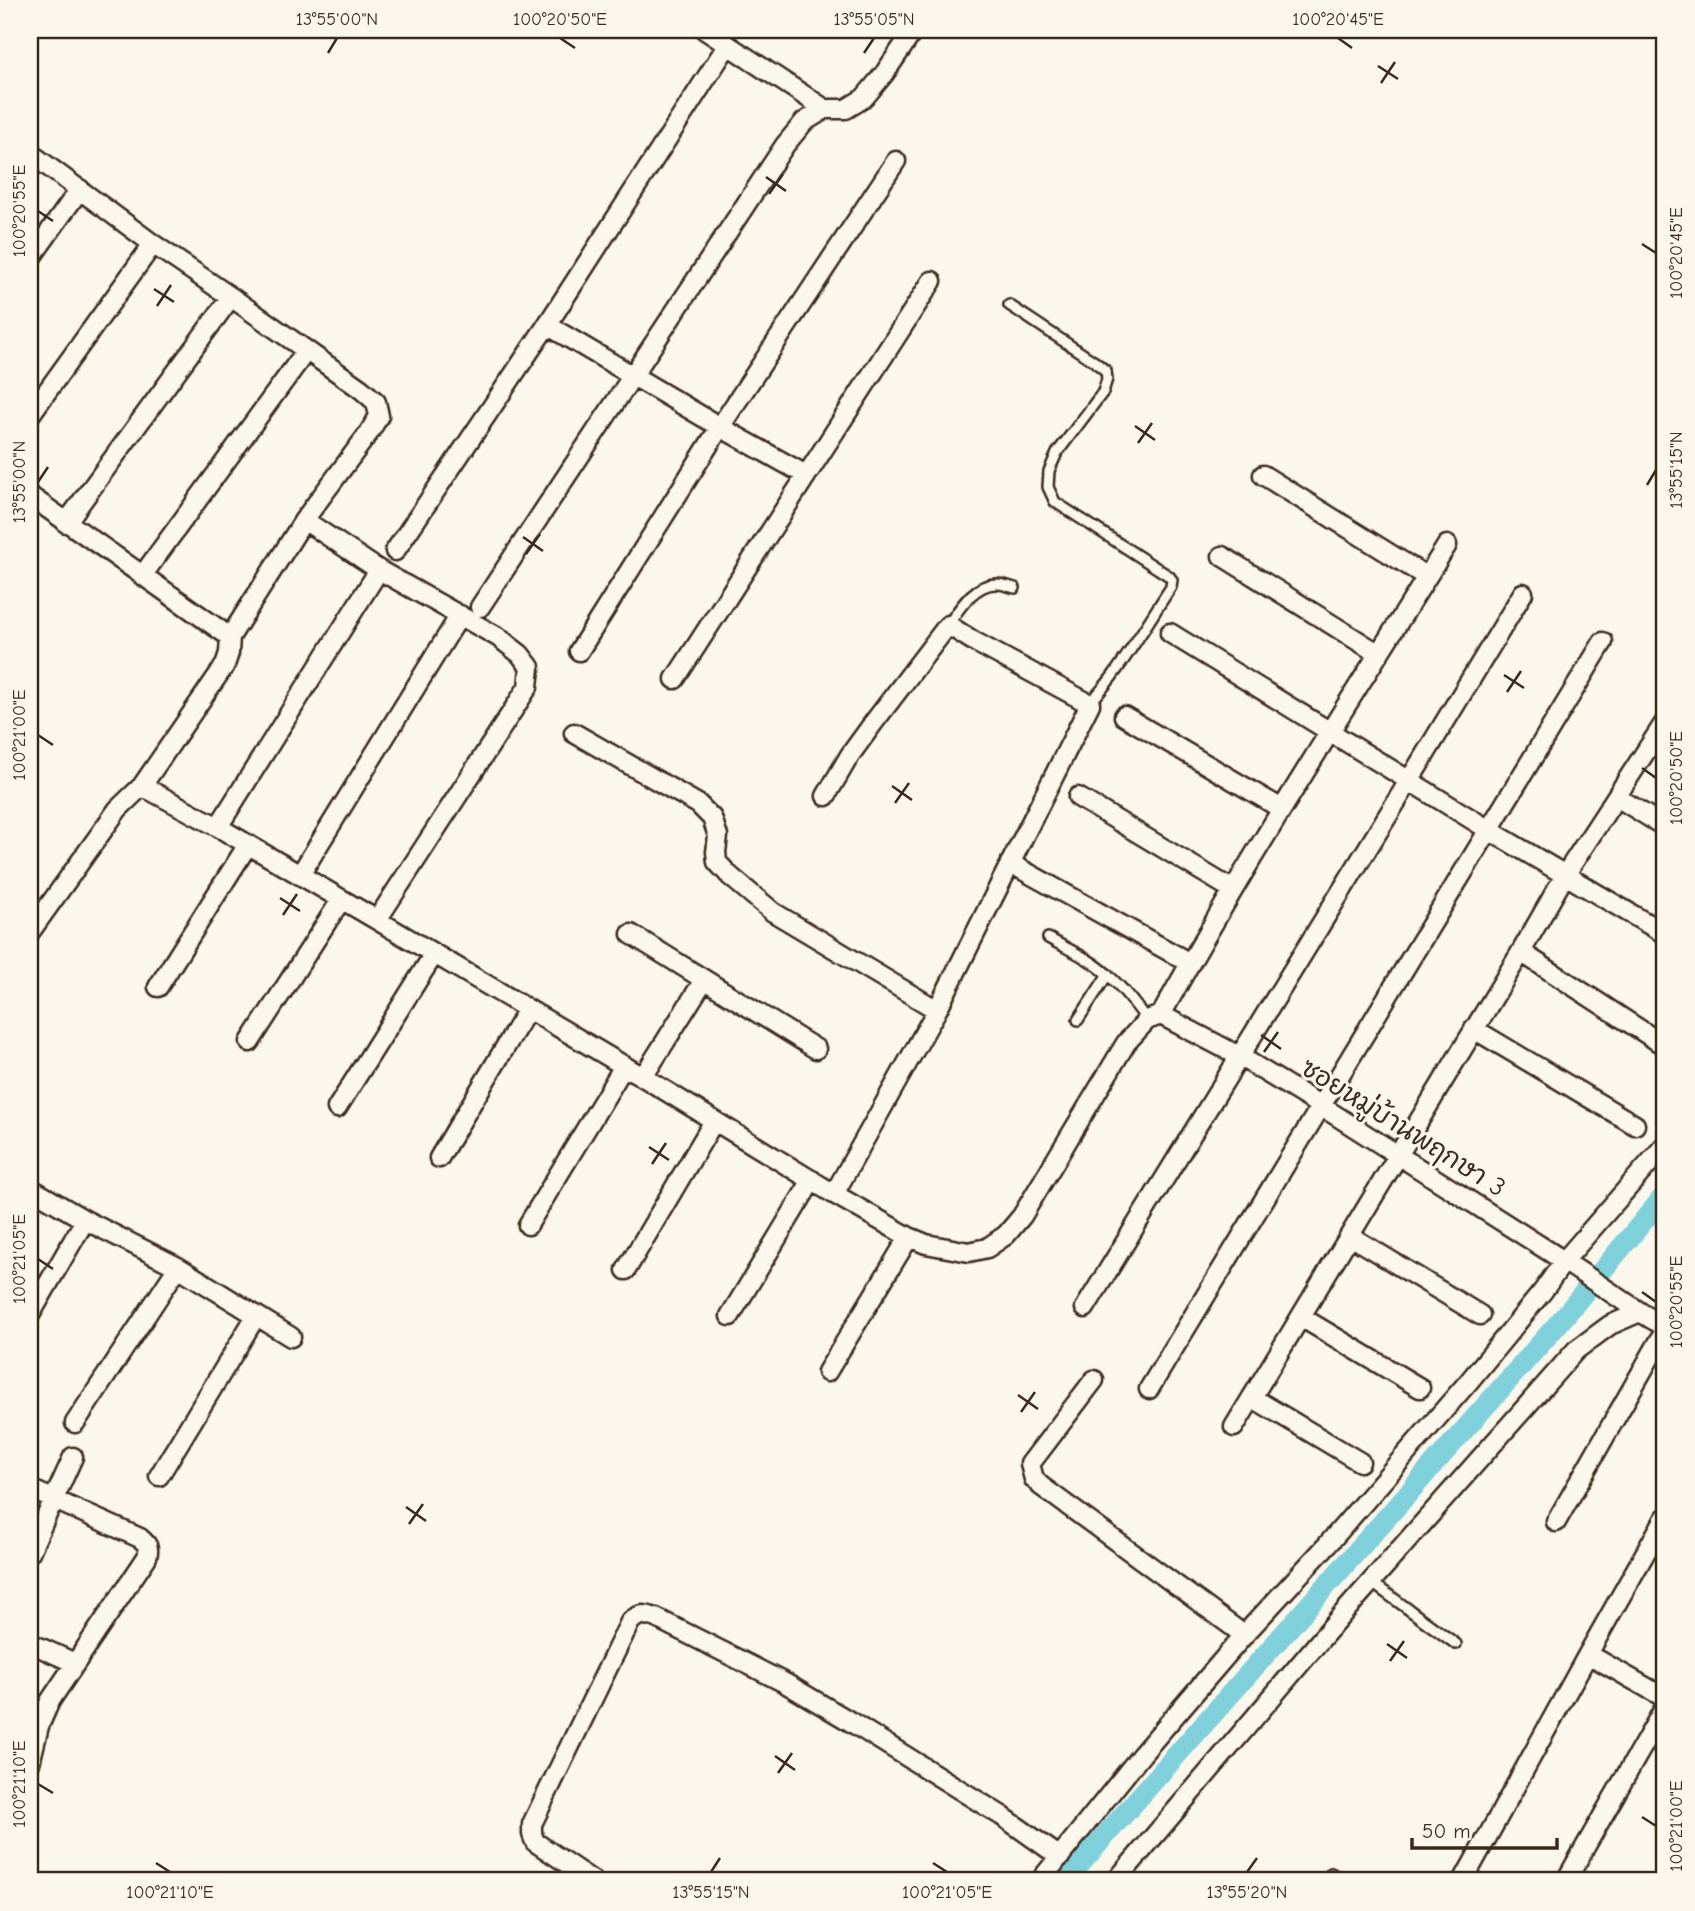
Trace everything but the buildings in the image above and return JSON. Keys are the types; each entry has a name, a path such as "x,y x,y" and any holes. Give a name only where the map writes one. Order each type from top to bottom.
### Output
{"street":[{"path":"705,30 825,109"},
{"path":"480,607 785,145 804,122 825,109 846,108 864,98 884,74 907,32"},
{"path":"395,551 547,325 727,46"},
{"path":"30,153 153,244 369,396 376,402 379,416 304,520 230,637 225,665 142,786 118,809 30,932"},
{"path":"579,651 720,427 896,161"},
{"path":"30,259 80,190"},
{"path":"30,415 153,244"},
{"path":"675,679 932,281"},
{"path":"66,523 231,297"},
{"path":"547,325 806,475"},
{"path":"142,576 306,351"},
{"path":"1263,475 1427,577"},
{"path":"30,496 230,637"},
{"path":"304,520 379,570 498,638 520,654 530,667 528,687 377,920"},
{"path":"142,786 377,920 909,1237 926,1244 969,1252 987,1248 1006,1235 1022,1216 1126,1043 1154,1018 1190,963 1329,731 1447,545"},
{"path":"1222,556 1379,654"},
{"path":"218,827 379,570"},
{"path":"1085,1308 1523,593"},
{"path":"300,875 460,615"},
{"path":"826,796 850,755 948,625 1090,704 937,1010 834,1194"},
{"path":"1170,633 1489,830 1665,934"},
{"path":"1149,1390 1603,642"},
{"path":"1125,716 1282,809"},
{"path":"1234,1427 1565,875 1665,722"},
{"path":"574,733 698,804 712,818 718,836 717,862 773,912 937,1010"},
{"path":"1078,797 1233,890"},
{"path":"1617,797 1665,827"},
{"path":"158,987 247,846"},
{"path":"1010,863 1190,963"},
{"path":"250,1042 341,900"},
{"path":"631,934 816,1049"},
{"path":"1521,952 1665,1046"},
{"path":"337,1108 434,954"},
{"path":"643,1077 704,980"},
{"path":"439,1158 528,1009"},
{"name":"ซอยหมู่บ้านพฤกษา 3","path":"1154,1018 1239,1056 1398,1155 1665,1329"},
{"path":"1474,1029 1635,1125"},
{"path":"528,1225 624,1066"},
{"path":"626,1270 714,1121"},
{"path":"1040,1881 1142,1754 1244,1635 1328,1544 1543,1291 1571,1266 1665,1145"},
{"path":"730,1316 812,1180"},
{"path":"30,1188 85,1220 178,1267 291,1337"},
{"path":"30,1315 85,1220"},
{"path":"1350,1236 1480,1315"},
{"path":"827,1372 909,1237"},
{"path":"75,1423 178,1267"},
{"path":"1119,1880 1371,1582 1576,1350 1610,1325 1640,1312"},
{"path":"159,1476 256,1316"},
{"path":"1301,1317 1420,1388"},
{"path":"1556,1522 1665,1329"},
{"path":"1094,1380 1030,1464 1034,1479 1244,1635"},
{"path":"1253,1398 1360,1462"},
{"path":"30,1552 73,1457"},
{"path":"30,1489 140,1538 148,1545 149,1550 147,1557 50,1701 39,1726 30,1761"},
{"path":"1463,1881 1665,1518"},
{"path":"593,1881 535,1842 531,1834 532,1824 630,1622 643,1614 785,1683 1002,1816 1060,1857"},
{"path":"30,1643 75,1663"},
{"path":"1588,1654 1665,1698"},
{"path":"1568,1877 1665,1707"}],"lane":[{"path":"1009,305 1095,362 1105,371 1107,379 1102,392 1057,453 1049,471 1048,487 1055,502 1172,580 1171,587 1135,644 1090,704"},
{"path":"948,625 969,597 986,586 997,584 1015,588"},
{"path":"1048,938 1097,965 1154,1018"},
{"path":"1078,1020 1108,974"},
{"path":"1371,1582 1456,1644"},
{"path":"1331,1873 1345,1881"}],"waterway":[{"path":"1065,1881 1558,1324 1665,1195"}]}
